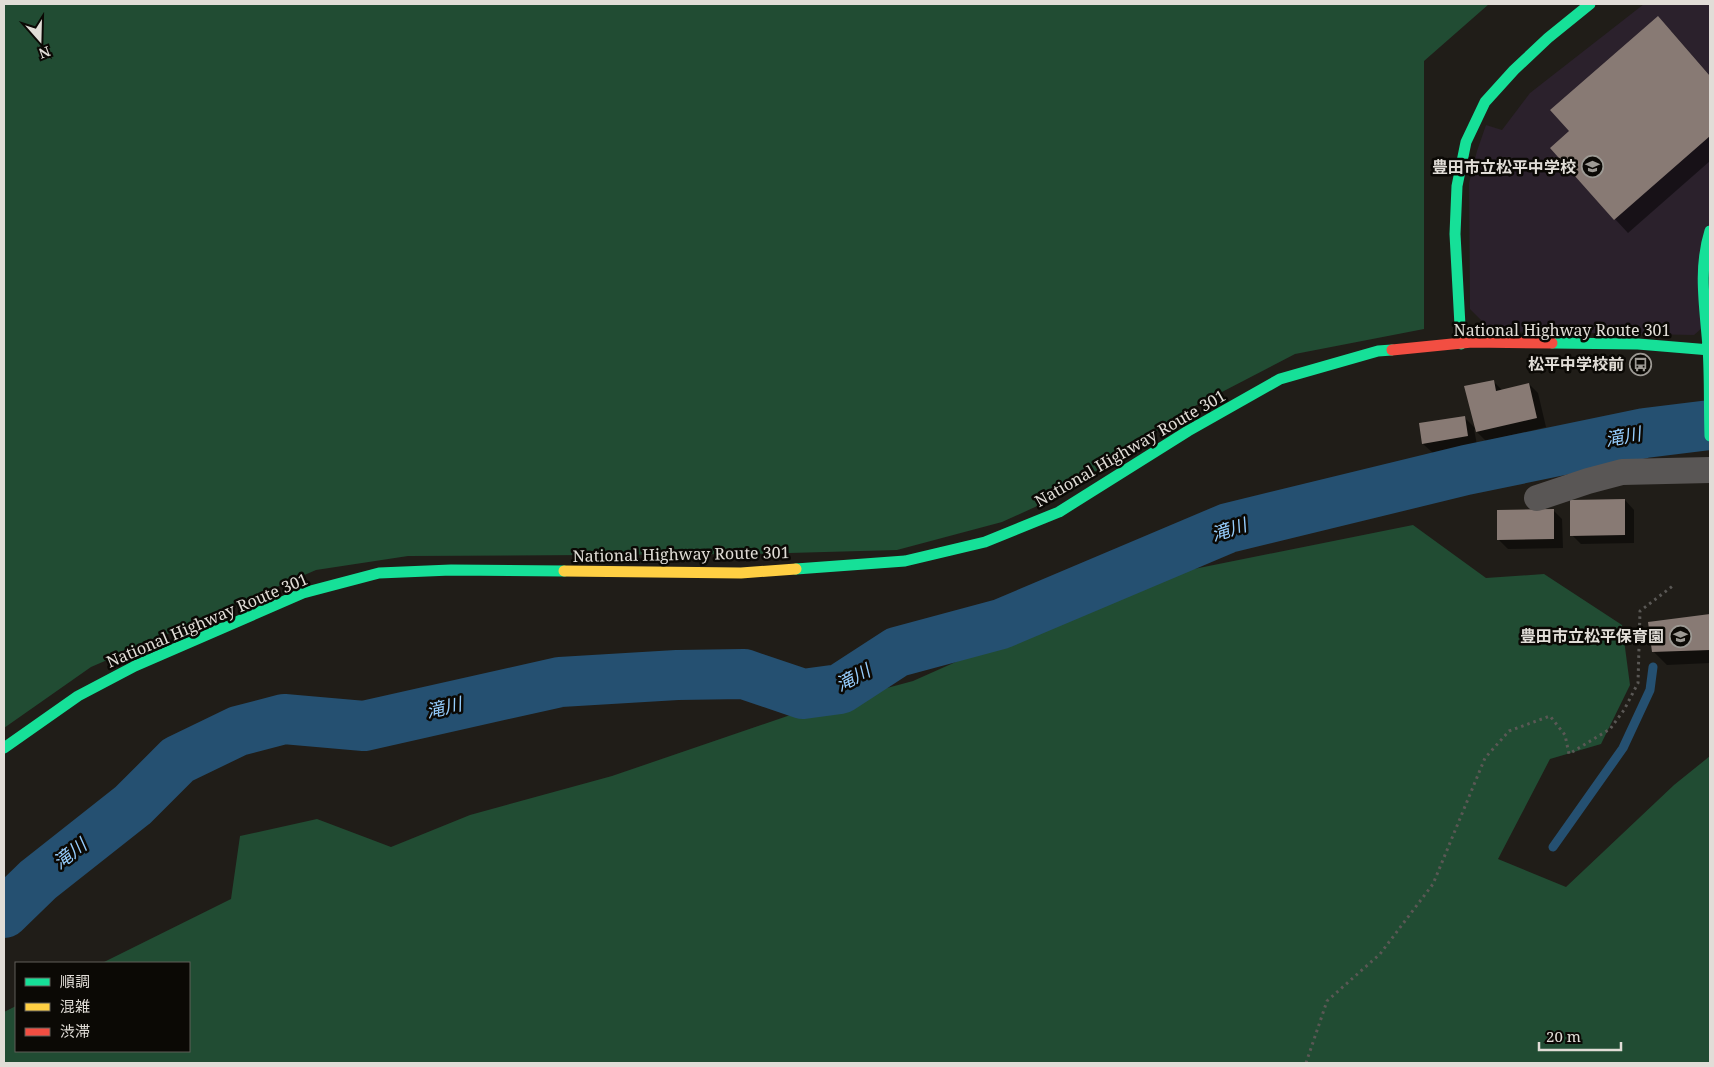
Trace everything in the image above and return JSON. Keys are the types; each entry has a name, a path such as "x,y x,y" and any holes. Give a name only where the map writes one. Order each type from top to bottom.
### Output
{"main road":[{"path":"1461,344 1455,234 1457,186 1466,142 1485,102 1514,70 1548,38 1590,4"},
{"path":"1710,231 1702,259 1709,350 1710,436"},
{"name":"National Highway Route 301","path":"4,748 78,696 135,666 303,593 379,573 451,570 742,573 906,561 985,542 1058,512 1188,431 1280,380 1378,351 1472,342 1638,344 1709,350"}],"street":[{"path":"1538,498 1622,472 1710,470"}],"path":[{"path":"1306,1063 1327,1001 1380,954 1432,884 1485,758 1509,730 1550,716 1565,735 1569,754 1610,728 1624,710 1638,683 1640,612 1674,585"}],"shaded area":[{"name":"豊田市立松平中学校","path":"1644,4 1710,4 1710,321 1694,335 1492,331 1470,309 1469,183 1486,125 1502,130 1530,93"}],"green space":[{"path":"4,4 1489,4 1424,61 1424,329 1295,354 1193,407 1055,498 1002,522 897,550 751,554 408,556 316,570 91,667 4,728"},
{"path":"1413,525 1486,578 1544,574 1622,625 1630,685 1601,744 1550,759 1498,859 1566,887 1674,785 1710,756 1710,1063 4,1063 4,1012 15,1006 15,1052 190,1052 190,962 104,962 231,899 240,836 317,819 391,847 470,815 612,776 805,710 913,681 1039,625 1174,573"}],"building":[{"path":"1658,16 1710,76 1710,136 1614,220 1550,148 1569,131 1550,110"},
{"path":"1494,380 1496,391 1529,383 1537,418 1476,432 1464,386"},
{"path":"1465,416 1468,436 1422,444 1419,423"},
{"path":"1625,499 1625,535 1570,536 1570,500"},
{"path":"1554,509 1554,539 1497,540 1497,510"},
{"name":"豊田市立松平保育園","path":"1710,614 1710,650 1652,652 1648,622"}],"waterway":[{"name":"滝川","path":"4,913 38,880 133,805 178,760 238,731 284,719 364,726 560,682 677,675 744,674 803,694 840,689 897,652 1001,624 1228,528 1466,470 1645,433 1710,425"},
{"path":"1553,847 1623,748 1650,690 1653,667"}],"traffic: fast":[{"path":"1461,344 1455,234 1457,186 1466,142 1485,102 1514,70 1548,38 1590,4"},
{"path":"1710,231 1706,245 1703,274 1709,358 1710,436"},
{"path":"1552,343 1638,344 1710,350"},
{"path":"796,569 905,561 985,542 1059,512 1188,431 1280,379 1378,351 1392,350"},
{"path":"4,748 78,696 135,666 303,593 379,573 451,570 564,571"}],"traffic: slow":[{"path":"564,571 741,573 796,569"}],"traffic: jam":[{"path":"1392,350 1472,342 1552,343"}],"place":[{"name":"豊田市立松平中学校","path":"1592,167"},
{"name":"松平中学校前","path":"1640,364"},
{"name":"豊田市立松平保育園","path":"1680,636"}]}
